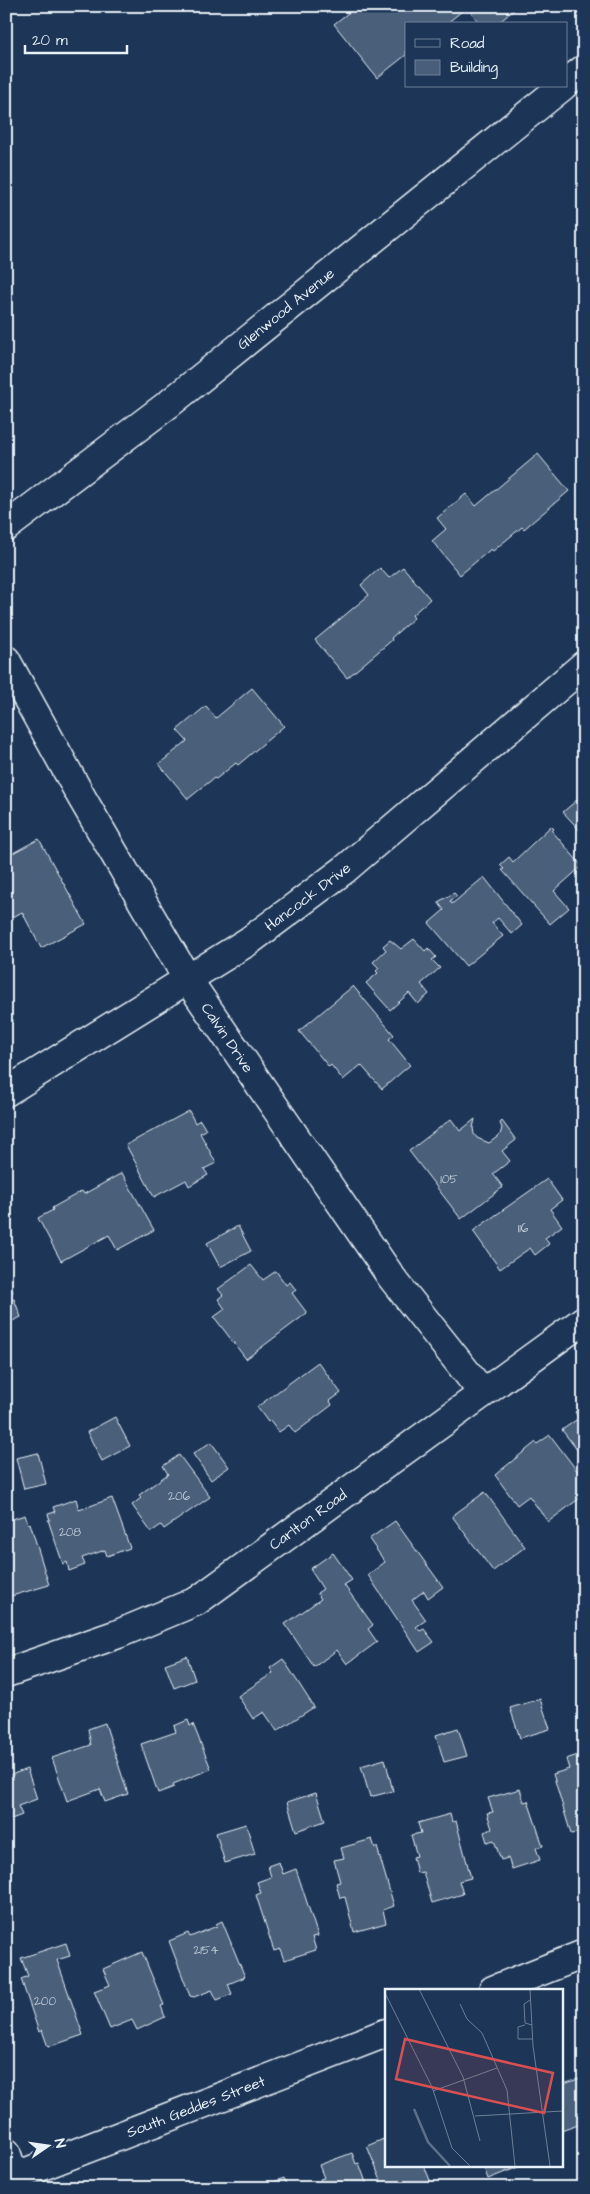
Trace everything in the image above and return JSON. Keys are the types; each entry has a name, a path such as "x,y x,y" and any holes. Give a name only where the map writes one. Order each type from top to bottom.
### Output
{"street":[{"path":"568,81 584,69"},
{"name":"Glenwood Avenue","path":"6,527 170,403 561,88"},
{"name":"Calvin Drive","path":"6,660 82,798 188,980 392,1278 483,1393"},
{"name":"Hancock Drive","path":"6,1092 249,941 344,870 584,665"},
{"name":"Carlton Road","path":"6,1674 118,1634 197,1601 584,1320"},
{"path":"496,1989 584,1954"},
{"name":"South Geddes Street","path":"11,2174 385,2033"}],"building":[{"path":"357,6 511,6 514,10 499,22 478,22 467,7 448,22 405,22 405,56 377,78 334,24"},
{"path":"538,454 569,491 524,529 522,527 493,551 491,549 460,575 432,541 446,529 437,518 466,494 476,506"},
{"path":"403,567 430,599 412,615 414,618 391,638 392,640 347,678 315,640 369,595 361,585 380,568 389,578"},
{"path":"252,688 284,726 238,765 236,763 188,799 159,764 187,741 177,730 206,706 216,718"},
{"path":"584,794 584,835 563,812"},
{"path":"551,826 554,829 552,831 582,866 554,891 569,908 550,924 502,870 504,869 500,865 509,857 513,862"},
{"path":"39,839 86,924 41,948 22,912 6,921 6,846 11,854"},
{"path":"484,877 522,925 512,934 498,918 492,923 503,936 466,966 429,923 444,910 438,902 454,893 457,896 450,901 452,904"},
{"path":"414,939 425,951 428,948 436,957 432,960 440,968 421,984 429,994 418,1004 409,993 390,1010 366,983 378,973 376,971 379,968 373,962 386,950 383,946 390,940 401,949"},
{"path":"353,986 394,1035 389,1039 410,1065 382,1089 361,1065 343,1080 331,1065 329,1067 299,1031"},
{"path":"189,1111 195,1123 200,1120 206,1130 200,1133 216,1163 204,1169 208,1175 189,1186 186,1180 154,1197 126,1145"},
{"path":"451,1119 460,1131 475,1119 474,1134 477,1138 489,1143 500,1135 502,1128 500,1123 502,1121 516,1140 502,1151 510,1161 493,1174 503,1187 461,1219 409,1151"},
{"path":"122,1173 154,1230 117,1250 109,1235 61,1261 38,1218 82,1191 84,1194"},
{"path":"547,1179 562,1200 550,1209 562,1226 545,1238 549,1244 535,1255 530,1248 500,1269 473,1231"},
{"path":"238,1226 251,1251 220,1267 207,1243"},
{"path":"251,1265 263,1280 276,1271 286,1285 290,1282 296,1290 292,1293 307,1313 246,1359 214,1317 225,1309 218,1299 223,1295 218,1289"},
{"path":"6,1277 13,1292 6,1296"},
{"path":"14,1299 21,1317 6,1324 6,1302"},
{"path":"318,1362 341,1393 330,1401 332,1405 295,1433 289,1425 279,1432 270,1420 268,1422 257,1407"},
{"path":"584,1405 584,1459 562,1430 579,1418 575,1412"},
{"path":"115,1417 130,1446 102,1461 87,1432"},
{"path":"550,1435 584,1480 584,1495 548,1522 529,1496 517,1505 495,1475 536,1442 537,1444"},
{"path":"211,1442 229,1467 211,1480 193,1454"},
{"path":"38,1453 46,1484 24,1489 16,1458"},
{"path":"179,1455 210,1497 164,1529 161,1525 151,1532 132,1505 141,1498 139,1495 168,1474 163,1466"},
{"path":"485,1492 525,1547 493,1571 452,1516"},
{"path":"112,1498 130,1548 107,1556 105,1550 82,1558 85,1565 69,1571 67,1562 63,1564 48,1520 50,1520 48,1514 55,1512 53,1507 76,1499 79,1510"},
{"path":"25,1515 28,1524 30,1523 49,1585 8,1597 6,1591 6,1521"},
{"path":"395,1521 443,1587 428,1598 424,1591 412,1600 426,1620 416,1627 420,1631 424,1629 434,1642 419,1652 368,1575 385,1562 369,1539"},
{"path":"333,1553 352,1580 344,1585 373,1625 368,1629 377,1642 347,1664 337,1650 314,1667 285,1624 321,1599 317,1593 323,1589 310,1569"},
{"path":"187,1656 195,1680 174,1688 165,1664"},
{"path":"283,1659 314,1707 277,1731 264,1712 253,1719 238,1696 273,1673 270,1668"},
{"path":"540,1699 550,1729 520,1738 510,1708"},
{"path":"188,1720 190,1726 193,1724 211,1769 173,1784 174,1787 158,1793 141,1744 176,1732 174,1726"},
{"path":"105,1723 128,1794 105,1802 100,1789 67,1801 52,1758 91,1745 88,1729"},
{"path":"458,1728 467,1756 444,1762 436,1735"},
{"path":"584,1753 584,1841 580,1843 577,1833 571,1834 553,1774 569,1769 566,1759"},
{"path":"385,1759 393,1791 370,1797 361,1766"},
{"path":"27,1769 37,1799 18,1806 22,1815 6,1821 6,1770 8,1776"},
{"path":"520,1789 524,1802 528,1801 543,1846 536,1848 540,1860 512,1869 508,1858 501,1860 494,1840 487,1842 484,1832 492,1829 487,1813 493,1812 488,1798"},
{"path":"316,1793 325,1821 296,1831 287,1802"},
{"path":"450,1814 452,1822 456,1821 471,1878 459,1881 463,1894 432,1903 423,1872 417,1873 413,1857 417,1856 411,1835 421,1833 418,1823"},
{"path":"246,1824 255,1854 225,1863 216,1833"},
{"path":"372,1839 375,1848 377,1847 394,1906 383,1910 386,1923 354,1932 345,1897 340,1898 336,1883 340,1882 334,1860 344,1858 341,1848"},
{"path":"279,1862 283,1874 296,1869 318,1936 312,1937 316,1950 284,1960 280,1949 274,1951 256,1895 261,1893 257,1882 271,1877 268,1866"},
{"path":"222,1921 245,1977 228,1984 232,1994 217,2000 212,1990 194,1997 190,1996 169,1941 188,1933 190,1937 217,1926 216,1924"},
{"path":"66,1943 70,1956 57,1960 83,2035 48,2047 42,2030 39,2032 21,1979 28,1976 21,1958"},
{"path":"142,1952 164,2005 161,2006 165,2017 137,2030 132,2020 110,2029 94,1991 110,1985 103,1969"},
{"path":"584,2077 584,2123 562,2131 562,2085"},
{"path":"385,2138 385,2166 424,2166 433,2188 384,2188 367,2146"},
{"path":"352,2153 356,2164 359,2163 368,2188 323,2188 320,2179 324,2178 319,2165"},
{"path":"483,2166 520,2166 488,2179"},
{"path":"284,2178 288,2188 258,2188"}]}
